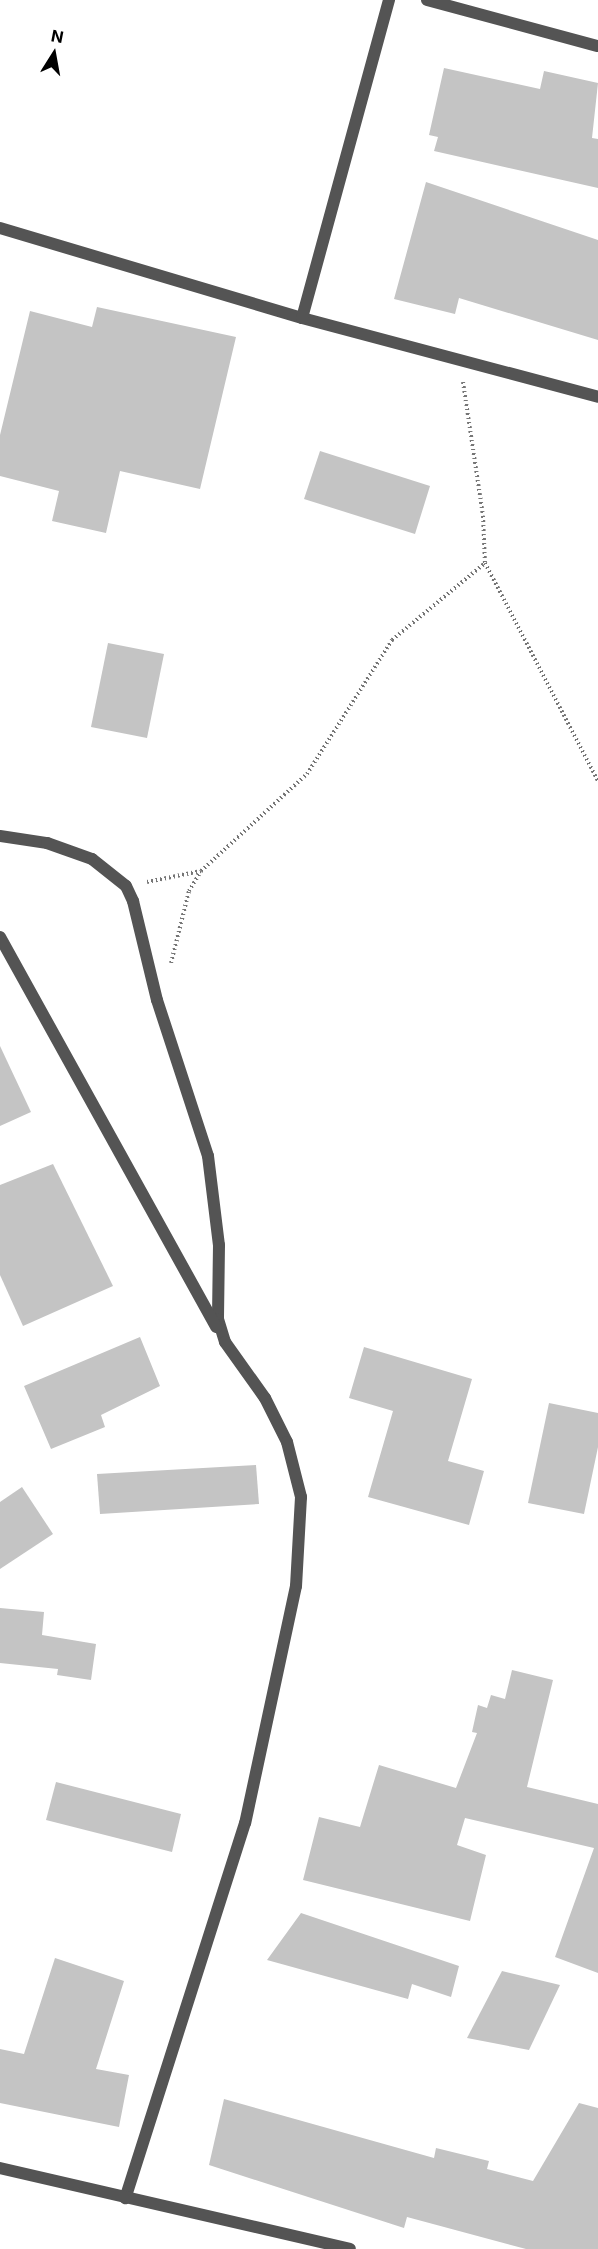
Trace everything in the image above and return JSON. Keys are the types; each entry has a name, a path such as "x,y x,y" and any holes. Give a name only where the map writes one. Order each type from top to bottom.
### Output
{"street":[{"path":"302,318 389,0"},
{"path":"428,0 598,46"},
{"path":"0,228 302,318 598,397"},
{"path":"0,836 47,843 92,859 126,886 157,1000 208,1156 219,1245 218,1320 225,1342"},
{"path":"0,937 225,1342 265,1398 287,1442 302,1497 302,1535 296,1586 245,1823 125,2198"},
{"path":"0,2168 350,2249"}],"path":[{"path":"461,362 483,516 485,563 598,781"},
{"path":"157,1000 173,960 189,891 201,872 307,774 392,640 485,563"},
{"path":"126,886 201,872"}],"building":[{"path":"444,68 540,89 544,71 598,83 592,138 598,139 598,188 434,151 438,137 429,135"},
{"path":"426,182 598,240 598,340 459,298 455,314 394,299"},
{"path":"97,307 236,337 200,489 120,471 106,533 52,521 59,491 0,476 0,435 30,311 92,327"},
{"path":"320,451 430,486 415,534 304,499"},
{"path":"108,643 164,654 147,738 91,727"},
{"path":"0,1046 31,1112 0,1126"},
{"path":"53,1164 113,1286 23,1326 0,1275 0,1185"},
{"path":"140,1337 160,1386 101,1415 105,1427 51,1449 24,1386"},
{"path":"364,1347 472,1379 448,1461 484,1471 469,1525 368,1497 393,1411 349,1398"},
{"path":"549,1403 598,1413 598,1447 584,1514 528,1503"},
{"path":"256,1465 259,1504 100,1514 97,1474"},
{"path":"22,1487 53,1534 0,1569 0,1502"},
{"path":"0,1608 44,1612 42,1635 96,1644 91,1680 57,1675 58,1669 0,1663"},
{"path":"512,1670 553,1680 527,1787 598,1804 598,1973 555,1957 594,1848 465,1818 457,1845 486,1855 470,1921 303,1880 319,1817 360,1827 379,1765 456,1788 477,1733 472,1732 478,1705 487,1708 491,1695 505,1699"},
{"path":"56,1782 181,1814 172,1852 46,1820"},
{"path":"301,1913 459,1966 451,1997 412,1984 408,1999 267,1960"},
{"path":"55,1958 124,1981 96,2069 129,2075 119,2127 0,2103 0,2049 24,2054"},
{"path":"502,1971 560,1985 529,2050 467,2038"},
{"path":"224,2099 434,2158 436,2148 489,2161 487,2169 533,2181 579,2103 598,2108 598,2249 526,2249 407,2217 404,2228 209,2165"}]}
